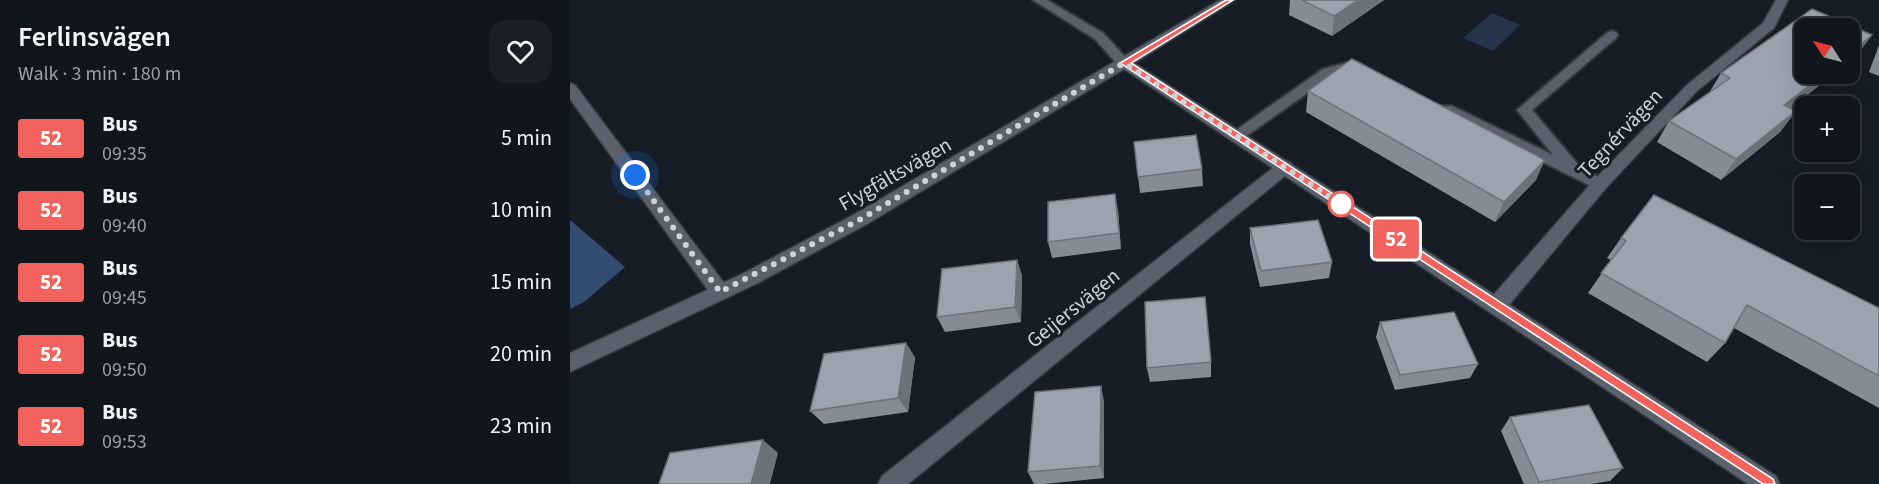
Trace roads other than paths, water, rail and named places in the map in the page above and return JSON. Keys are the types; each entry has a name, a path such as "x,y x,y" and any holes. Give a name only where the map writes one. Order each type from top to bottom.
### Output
{"street":[{"name":"Flygfältsvägen","path":"570,363 720,292 861,219 1229,0"},
{"name":"Tegnérvägen","path":"1497,305 1600,184 1692,88 1769,25 1782,0"},
{"path":"1124,63 1768,484"},
{"path":"570,88 720,292"},
{"name":"Geijersvägen","path":"890,484 1285,167"}],"lane":[{"path":"1039,0 1099,36 1124,63"},
{"path":"1576,172 1524,110 1612,35"},
{"path":"1237,136 1328,72 1346,67 1362,67 1372,72"},
{"path":"1436,104 1600,184"}]}
